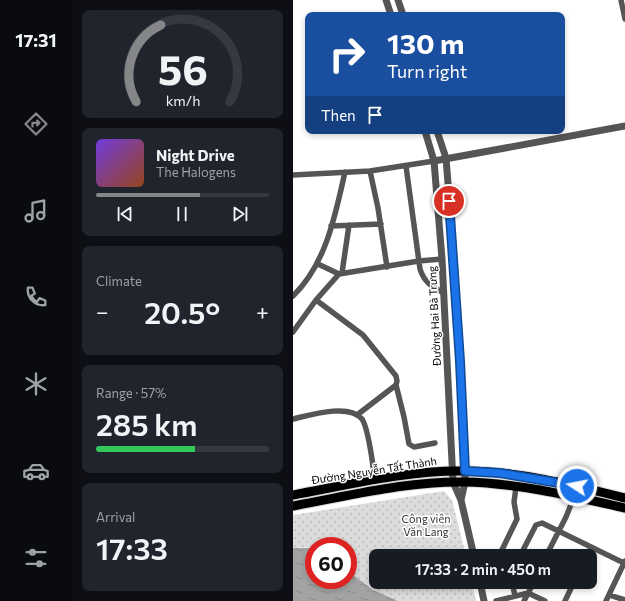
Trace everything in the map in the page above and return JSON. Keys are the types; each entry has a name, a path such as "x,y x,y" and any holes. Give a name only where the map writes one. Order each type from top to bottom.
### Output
{"main road":[{"name":"Đường Nguyễn Tất Thành","path":"293,495 375,480 452,471 465,471 530,477 625,498"},
{"name":"Đường Nguyễn Tất Thành","path":"293,506 377,490 465,482 516,487 573,496 625,508"}],"street":[{"path":"386,0 390,12"},
{"path":"398,0 402,12"},
{"path":"621,0 625,19"},
{"path":"293,175 370,171 407,166 625,126"},
{"name":"Đường Hai Bà Trưng","path":"426,134 434,161 442,259 453,482 461,500 472,549"},
{"name":"Đường Hai Bà Trưng","path":"438,134 446,158 454,266 465,471 465,482 461,500"},
{"path":"407,166 420,269 425,280 432,287 444,293"},
{"path":"370,171 381,224 387,267"},
{"path":"293,296 301,289 318,264 331,226 345,172"},
{"path":"331,226 381,224"},
{"path":"293,332 316,300 341,273 349,225"},
{"path":"318,264 341,273 442,259"},
{"path":"316,300 363,335 396,376 396,385 405,417 409,444 414,447 435,443"},
{"path":"357,415 396,385"},
{"path":"293,419 332,411 357,415 365,426 375,480"},
{"path":"502,549 517,519 514,502 516,487"},
{"path":"550,549 566,517 573,496"},
{"path":"524,549 536,525 543,524 559,530 591,548 625,562 607,598 625,600"},
{"path":"481,589 484,601"},
{"path":"514,589 515,596"},
{"path":"524,601 531,589"},
{"path":"565,601 571,589"},
{"path":"496,601 529,593 545,601"}],"green space":[{"name":"Công viên Văn Lang","path":"444,491 452,500 464,549 369,549 369,586 357,578 357,537 305,537 305,548 293,548 293,515"},
{"name":"Công viên Văn Lang","path":"373,589 473,589 476,601 398,601"}],"water":[{"path":"293,548 305,548 305,589 357,589 357,578 369,587 369,589 398,601 293,601"}],"route":[{"path":"449,201 454,259 465,471 500,473 530,477 577,486"}]}
